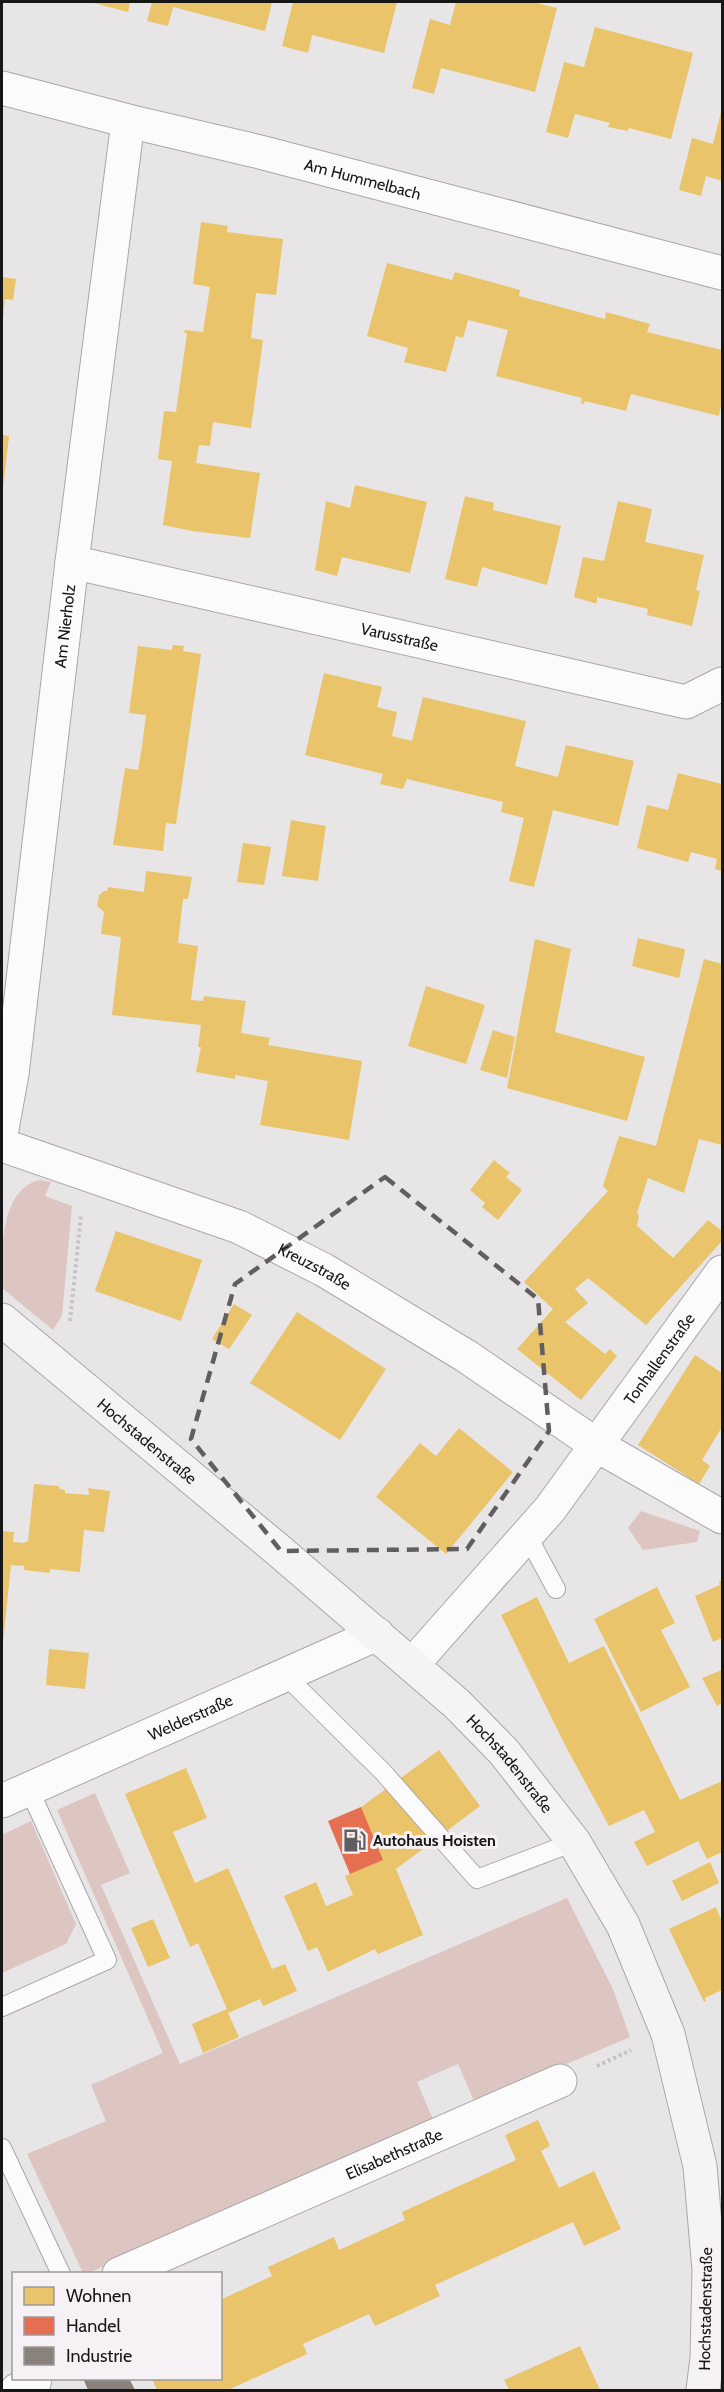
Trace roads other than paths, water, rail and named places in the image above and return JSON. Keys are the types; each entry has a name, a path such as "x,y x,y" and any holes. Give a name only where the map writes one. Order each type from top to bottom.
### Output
{"main road":[{"name":"Hochstadenstraße","path":"2,1320 377,1634 457,1704 504,1752 574,1842 622,1925 668,2034 711,2171 707,2358 703,2391"}],"street":[{"name":"Am Hummelbach","path":"2,88 128,121 261,152 723,273"},
{"name":"Am Nierholz","path":"2,1129 12,1074 72,562 128,121"},
{"name":"Varusstraße","path":"72,562 686,702 723,684"},
{"name":"Kreuzstraße","path":"2,1145 86,1176 239,1227 324,1270 466,1356 598,1446 723,1517"},
{"name":"Tonhallenstraße","path":"598,1446 723,1272"},
{"path":"412,1665 550,1509 598,1446"},
{"name":"Welderstraße","path":"15,1795 377,1634"},
{"name":"Elisabethstraße","path":"124,2272 560,2081"},
{"path":"17,2391 34,2383 35,2380"}],"lane":[{"path":"527,1535 556,1589"},
{"path":"286,1676 383,1772 477,1879 574,1842"},
{"path":"2,2007 107,1960 15,1795"},
{"path":"2,2148 60,2272"}],"place":[{"name":"Autohaus Hoisten","path":"355,1840"}]}
